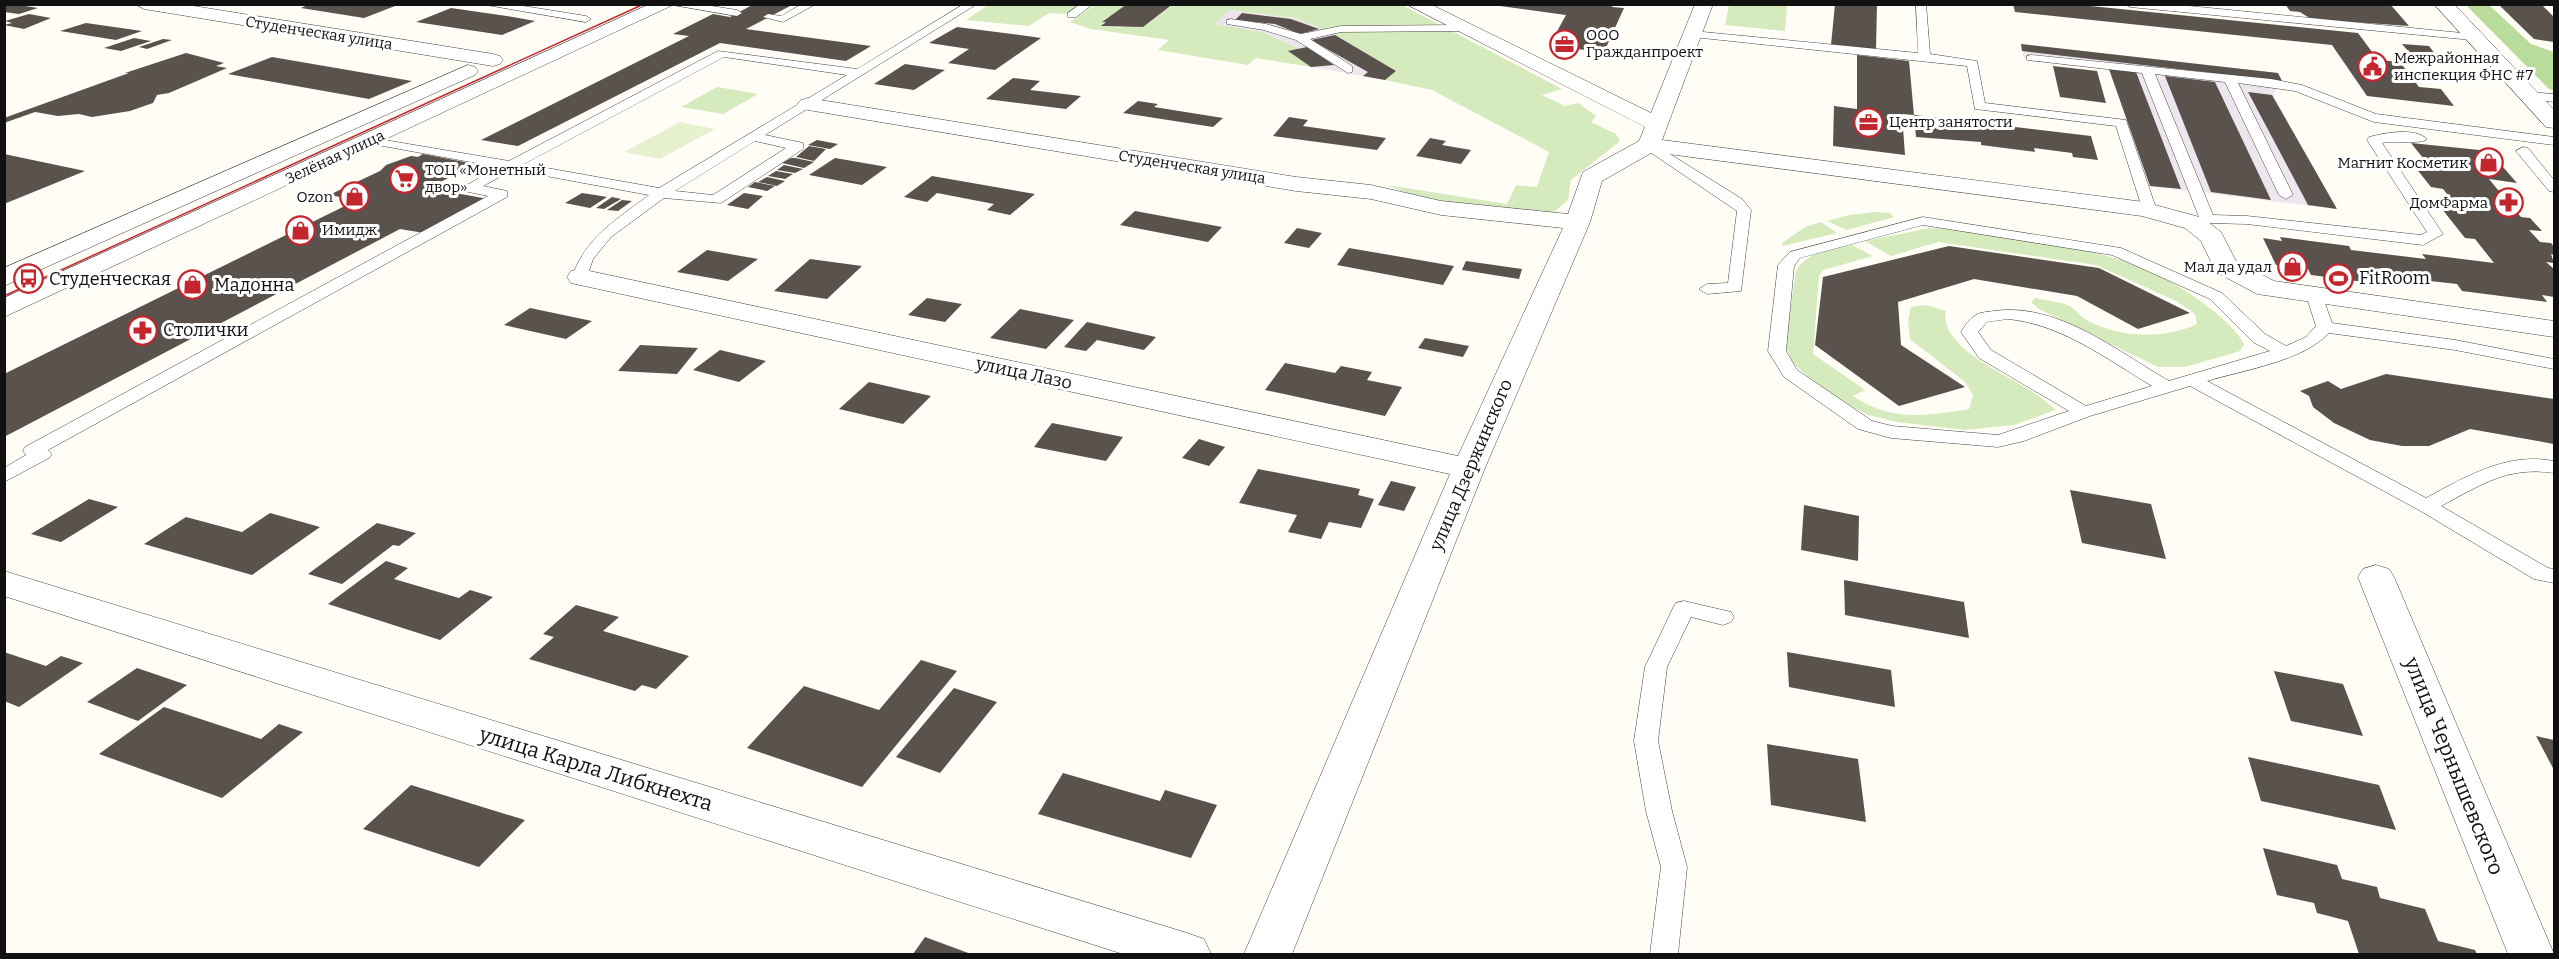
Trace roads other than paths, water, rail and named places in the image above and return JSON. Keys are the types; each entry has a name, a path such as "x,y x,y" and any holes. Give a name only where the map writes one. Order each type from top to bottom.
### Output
{"street":[{"name":"Студенческая улица","path":"144,4 494,60"},
{"name":"Зелёная улица","path":"4,279 618,4"},
{"name":"Зелёная улица","path":"4,309 666,4"},
{"path":"1415,4 1653,135 2150,211 2201,221 2212,237 2225,266 2244,278 2267,288 2554,329"},
{"path":"2443,4 2554,122"},
{"path":"1653,135 1693,34 1701,5"},
{"name":"Студенческая улица","path":"808,104 1285,182 1371,192 1441,208 1578,222"},
{"name":"улица Дзержинского","path":"1268,954 1469,468 1578,222 1591,177 1653,135"},
{"name":"улица Лазо","path":"580,277 1469,468"},
{"name":"улица Чернышевского","path":"2376,577 2532,954"},
{"name":"улица Карла Либкнехта","path":"4,583 1187,954"}],"lane":[{"path":"486,4 586,19"},
{"path":"540,12 557,4"},
{"path":"672,4 737,13"},
{"path":"768,17 783,19 811,4"},
{"path":"580,277 585,258 606,234 661,193 972,4"},
{"path":"1072,15 1088,4"},
{"path":"1921,4 1924,57"},
{"path":"2130,4 2472,37"},
{"path":"2256,4 2265,17"},
{"path":"1231,22 1266,27 1300,38 1348,69"},
{"path":"1300,38 1341,29 1460,28"},
{"path":"1693,34 1973,63 1979,106 2121,123 2150,211"},
{"path":"4,476 42,454 32,451 502,194 469,188 722,53 859,73"},
{"path":"2031,58 2298,88 2374,118 2554,141"},
{"path":"2147,70 2201,221 2247,220 2423,240 2436,234 2374,140 2397,136 2554,155"},
{"path":"2230,79 2286,195"},
{"path":"2529,96 2554,98"},
{"path":"1653,135 1744,210 1735,288 1707,289"},
{"path":"372,140 661,193 716,200 798,146 754,137"},
{"path":"2523,151 2554,188"},
{"path":"2285,352 2259,338 2216,296 2116,251 1923,221 1795,255 1786,265 1777,351 1790,373 1820,396 1865,425 1891,432 1998,441 2017,437 2084,412 2285,352 2312,341 2325,327"},
{"path":"2314,294 2325,327"},
{"path":"2084,412 1985,354 1969,332 1982,318 2008,314 2038,317 2089,341 2168,388"},
{"path":"2325,327 2455,345 2554,364"},
{"path":"2191,379 2426,506 2550,577"},
{"path":"2426,506 2503,467 2545,464 2554,467"},
{"path":"1664,954 1674,867 1659,812 1646,741 1656,667 1684,608 1723,616"}],"tram line":[{"path":"4,296 644,4"}],"place":[{"name":"ООО Гражданпроект","path":"1565,44"},
{"name":"Межрайонная инспекция ФНС #7","path":"2373,67"},
{"name":"Центр занятости","path":"1868,122"},
{"name":"Магнит Косметик","path":"2489,163"},
{"name":"ТОЦ «Монетный двор»","path":"404,179"},
{"name":"Ozon","path":"354,197"},
{"name":"ДомФарма","path":"2509,203"},
{"name":"Имидж","path":"301,230"},
{"name":"Мал да удал","path":"2293,267"},
{"name":"FitRoom","path":"2338,278"},
{"name":"Студенческая","path":"28,279"},
{"name":"Мадонна","path":"193,285"},
{"name":"Столички","path":"142,330"}]}
